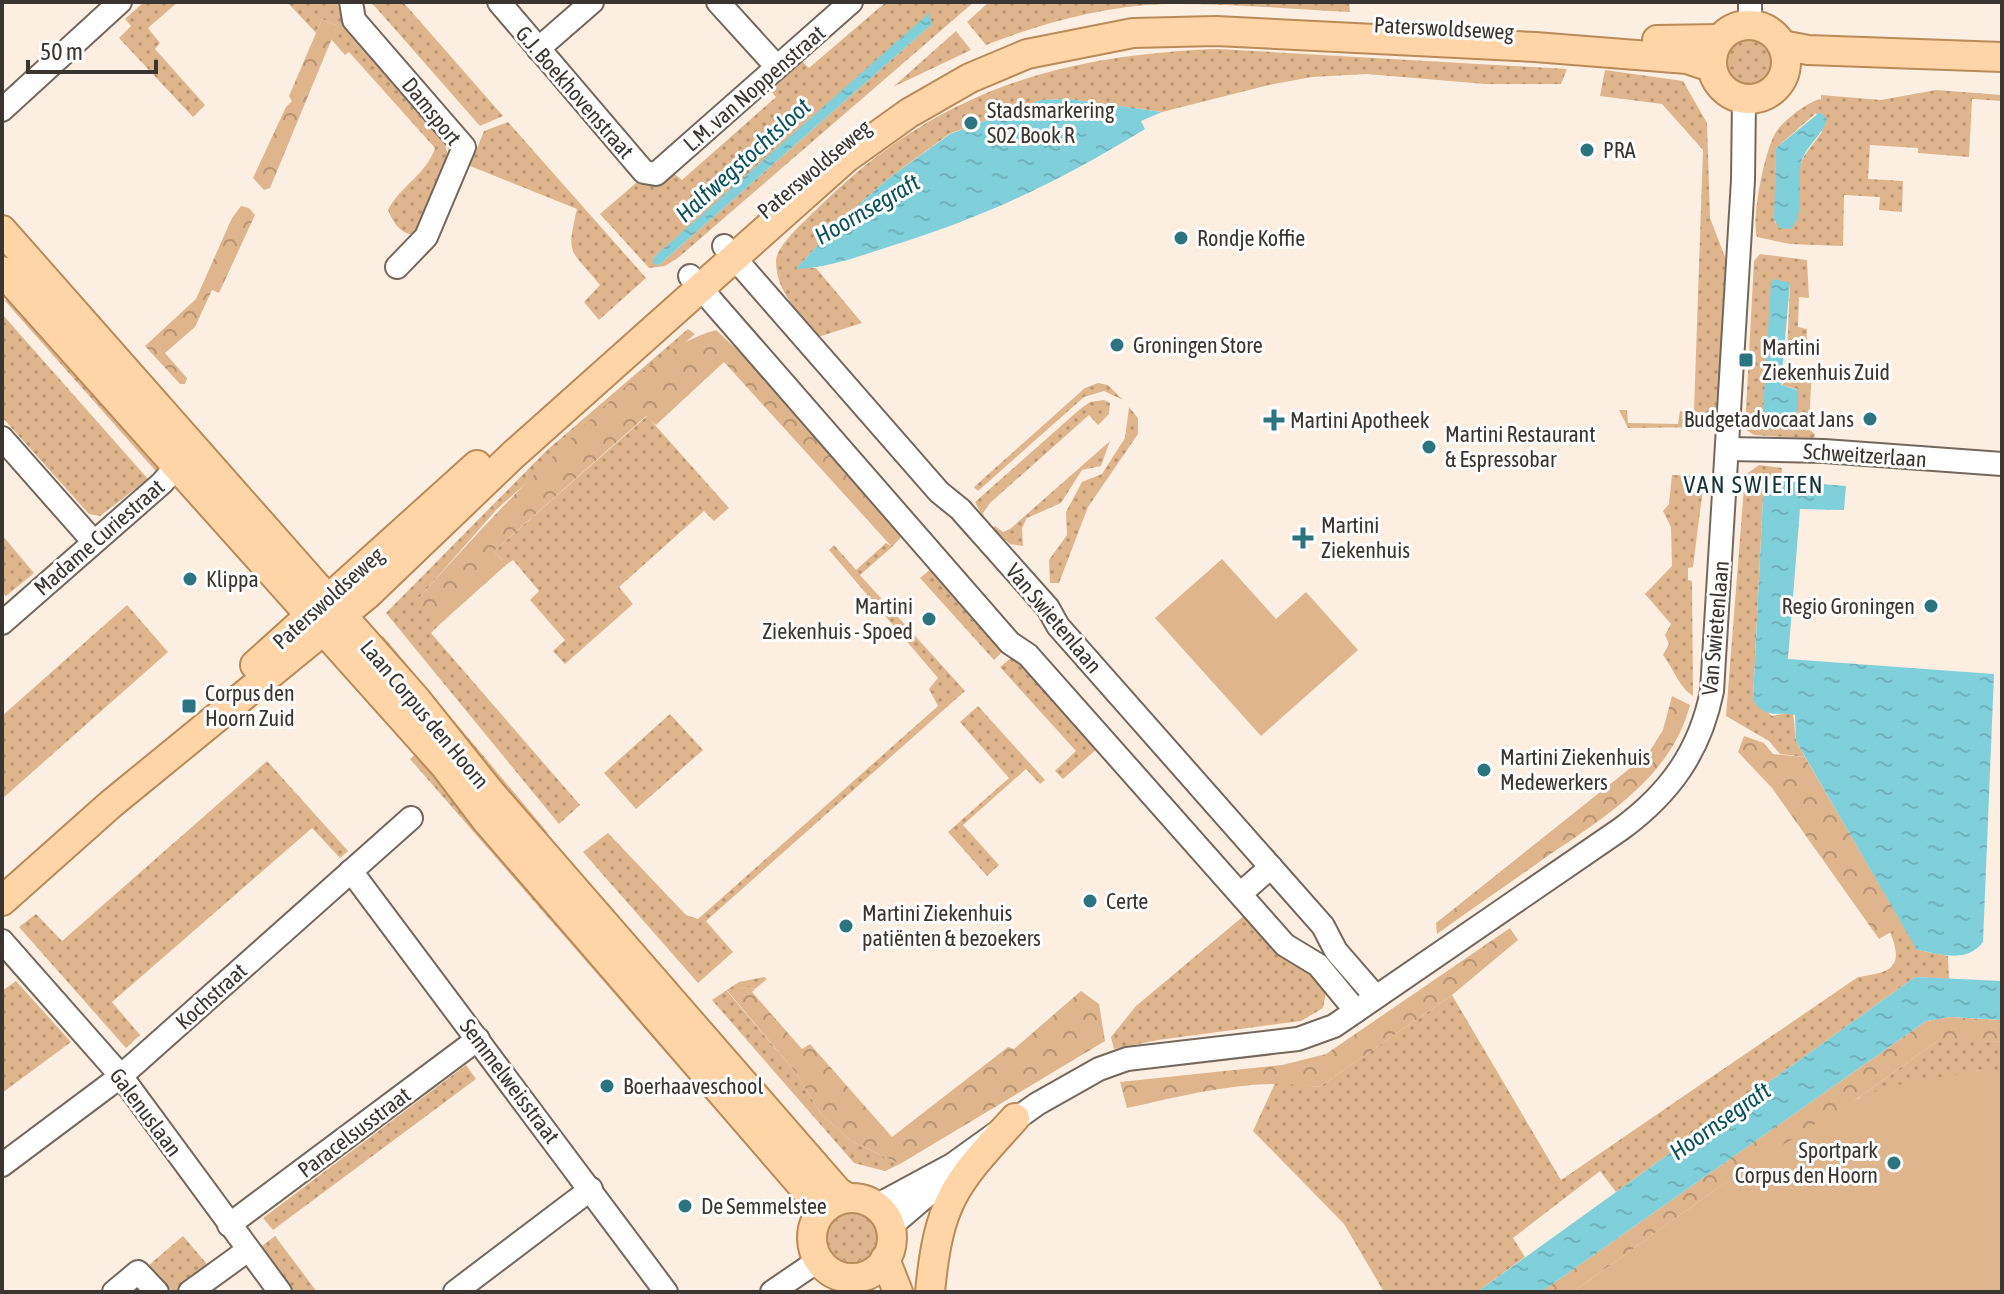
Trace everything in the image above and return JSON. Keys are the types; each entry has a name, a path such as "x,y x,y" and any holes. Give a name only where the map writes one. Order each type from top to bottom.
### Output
{"main road":[{"path":"1784,58 1772,92 1758,98 1744,99 1720,87 1711,67 1712,54 1719,39 1750,13 1771,32 1784,58 1796,67 1851,67 2002,76"},
{"name":"Paterswoldseweg","path":"2,901 326,614 513,455 839,146 928,83 985,52 1089,23 1140,16 1220,14 1667,41 1719,39"},
{"name":"Paterswoldseweg","path":"729,252 846,158 909,113 997,65 1077,42 1133,33 1216,31 1535,47 1687,59 1711,67"},
{"path":"1784,58 1808,50 2002,57"},
{"name":"Laan Corpus den Hoorn","path":"2,230 184,457"},
{"name":"Laan Corpus den Hoorn","path":"2,271 184,457 838,1192 848,1198"},
{"name":"Laan Corpus den Hoorn","path":"326,614 818,1204 821,1212"},
{"path":"930,1292 936,1233 947,1202 978,1158 1015,1118"},
{"path":"875,1276 891,1241 883,1217 848,1198 833,1202 821,1212 812,1236 819,1260 838,1275 875,1276 898,1292"}],"street":[{"path":"3,105 120,2"},
{"name":"Damsport","path":"351,2 354,20 464,147 426,237 397,267"},
{"name":"G.J. Boekhovenstraat","path":"499,2 644,172 656,174"},
{"path":"538,49 592,2"},
{"path":"718,2 777,67"},
{"name":"L.M. van Noppenstraat","path":"656,174 851,2"},
{"name":"Van Swietenlaan","path":"883,1217 932,1191 952,1165 1015,1118 1073,1082 1127,1059 1298,1039 1334,1026 1548,881 1652,805 1682,771 1707,715 1714,665 1728,449 1744,99"},
{"name":"Van Swietenlaan","path":"729,252 939,492 960,509 1048,608 1058,626 1323,926 1336,951 1376,997"},
{"name":"Van Swietenlaan","path":"695,282 906,520 920,541 1010,643 1028,655 1291,950 1318,965 1356,1011"},
{"path":"2,438 93,541"},
{"name":"Schweitzerlaan","path":"1728,449 1824,451 2002,464"},
{"name":"Madame Curiestraat","path":"2,623 162,483 184,457"},
{"name":"Kochstraat","path":"2,1165 121,1076 411,818"},
{"path":"1240,894 1271,867"},
{"name":"Semmelweisstraat","path":"351,871 666,1292"},
{"name":"Galenuslaan","path":"2,941 121,1076 280,1292"},
{"name":"Paracelsusstraat","path":"229,1225 478,1039"},
{"path":"455,1292 591,1189"},
{"path":"190,1292 248,1250"},
{"path":"772,1292 819,1260"},
{"path":"114,1292 138,1272 157,1292"}],"green space":[{"path":"144,2 178,2 148,28 160,43 155,49 205,105 193,117 119,38 131,26 125,19"},
{"path":"287,2 337,2 342,19 442,137 447,164 419,234 403,231 388,210 426,166 435,148 349,52 345,55 331,39 337,26 322,19 316,33"},
{"path":"371,2 403,2 503,116 480,126"},
{"path":"886,2 974,2 679,257 665,266 649,268 600,214 643,177 672,172 682,180 776,97 767,87 799,58 809,68","holes":["932,24 659,265 653,258"]},
{"path":"989,2 1349,2 1350,12 1211,4 1142,5 1074,17 986,45 967,22"},
{"path":"322,19 337,26 270,188 264,190 253,178 286,107 292,101 289,96"},
{"path":"956,31 971,50 893,87"},
{"path":"1751,37 1760,38 1768,44 1774,52 1774,70 1768,78 1760,84 1751,85 1742,84 1734,78 1728,70 1727,61 1728,52 1734,44 1742,38"},
{"path":"1218,49 1567,69 1561,84 1485,84 1367,74 1312,77 1162,112 1069,99 1041,100 949,134 889,178 837,224 797,268 816,268 862,323 818,337 784,292 777,272 777,254 794,231 865,166 910,133 956,107 1003,86 1053,71 1105,60"},
{"path":"1605,70 1683,81 1707,123 1710,218 1727,262 1717,420 1710,427 1628,428 1619,410 1627,410 1628,423 1678,424 1680,411 1694,411 1703,150 1662,104 1600,96"},
{"path":"1936,90 2002,95 2002,101 1972,99 1969,157 1918,153 1918,148 1870,145 1868,179 1903,181 1902,212 1879,210 1880,197 1844,195 1843,246 1790,244 1757,237 1760,184 1772,141 1779,128 1803,107 1821,99 1821,95 1881,100","holes":["1816,113 1822,132 1804,156 1775,224 1776,148"]},
{"path":"508,122 646,278 599,320 584,302 600,285 573,251 572,236 577,209 470,166 484,131"},
{"path":"241,206 249,208 255,215 219,293 212,290 195,327 165,353 187,378 185,384 180,384 145,346 196,299 232,218"},
{"path":"1760,254 1807,260 1809,298 1799,297 1798,327 1807,329 1806,353 1787,355 1790,283 1765,413 1796,422 1797,389 1781,385 1795,376 1811,383 1809,430 1815,434 1814,439 1754,435 1745,429 1754,261"},
{"path":"12,294 167,471 161,477 5,301"},
{"path":"2,314 148,479 100,516 89,514 2,417"},
{"path":"688,329 695,334 497,509 419,598 440,624 431,633 580,805 559,824 386,613 546,451"},
{"path":"716,330 760,371 896,526 902,536 892,547 724,362 656,425 646,416 494,551 506,565 440,624 419,607 419,598 479,532 613,398 662,357 697,336"},
{"path":"1098,383 1108,385 1123,400 1104,391 1084,397 978,491 974,487 1085,388"},
{"path":"1104,400 1110,403 1109,414 1098,425 1089,415 990,503 983,513 985,521 975,502 1079,410 1090,402"},
{"path":"1129,407 1138,418 1138,434 1088,507 1059,583 1050,583 1049,560 1067,535 1066,512 1082,482 1102,474 1125,438"},
{"path":"647,416 729,508 714,521 704,511 619,587 633,604 565,664 553,651 565,640 530,600 539,591 513,560 506,565 494,551"},
{"path":"1110,441 1101,466 1082,470 1061,503 1027,518 1022,528 1023,546 1010,544 992,528 995,526 1003,532 1010,529"},
{"path":"1759,465 1782,468 1781,481 1773,480 1763,497 1753,700 1772,716 1793,712 1796,741 1805,757 1780,754 1769,741 1726,716 1745,475"},
{"path":"1672,475 1696,476 1704,480 1693,567 1688,568 1688,580 1692,581 1693,696 1663,655 1669,644 1665,635 1671,624 1645,594 1672,566 1671,527 1663,511 1669,504"},
{"path":"2,535 34,573 6,596 2,592"},
{"path":"886,543 892,547 860,575 965,691 706,921 733,952 698,983 583,852 608,833 686,915 698,919 938,706 929,689 938,678 829,550 834,545 856,570"},
{"path":"1222,559 1276,619 1306,592 1358,650 1261,736 1155,618"},
{"path":"932,568 1004,650 994,660 920,578"},
{"path":"127,605 168,652 2,799 2,716"},
{"path":"383,636 548,833 543,834 379,639"},
{"path":"1011,658 1022,663 1098,748 1063,779 1055,771 1076,751 1000,667"},
{"path":"1672,696 1690,705 1681,731 1650,776 1610,812 1437,934 1436,923 1648,754 1663,730"},
{"path":"978,706 1045,780 1040,784 1026,769 963,825 999,865 987,876 948,832 1009,778 960,722"},
{"path":"670,714 703,750 636,809 604,773"},
{"path":"1744,736 1764,743 1773,754 1805,757 1903,925 1879,939 1772,788 1738,752"},
{"path":"418,752 794,1185 787,1192 410,759"},
{"path":"267,761 348,851 340,858 312,828 112,1002 140,1035 126,1048 19,927 36,914 62,941"},
{"path":"1246,914 1327,987 1323,1008 1301,1021 1114,1049 1111,1037 1136,1006"},
{"path":"1903,925 1918,950 1948,956 1949,979 1915,977 1616,1192 1600,1171 1513,1238 1525,1257 1477,1292 1384,1292 1344,1224 1253,1131 1276,1081 1319,1087 1452,995 1561,1180 1858,977 1879,973 1892,966 1896,954 1890,932"},
{"path":"1510,928 1518,940 1452,995 1319,1087 1294,1084 1246,1086 1127,1108 1120,1082 1282,1065 1326,1054"},
{"path":"767,979 755,989 746,987 727,991 796,1073 821,1114 851,1141 900,1164 885,1171 854,1163 712,1000 739,982"},
{"path":"16,981 71,1042 2,1093 2,991"},
{"path":"755,989 752,992 802,1049 810,1044 892,1137 1008,1047 1014,1049 1081,991 1099,1004 1105,1041 900,1164 851,1141 821,1114 796,1073 727,990"},
{"path":"1951,1017 2002,1020 2002,1042 1937,1041 1858,1098 1716,1189 1573,1292 1541,1292 1926,1021"},
{"path":"1937,1041 2002,1042 2002,1070 1981,1070 1858,1098"},
{"path":"466,1065 476,1079 273,1230 263,1218"},
{"name":"Sportpark Corpus den Hoorn","path":"1981,1070 2002,1070 2002,1292 1573,1292 1716,1189 1847,1103 1886,1087"},
{"path":"852,1212 870,1219 877,1237 870,1255 852,1262 834,1255 827,1237 834,1219"},
{"path":"183,1236 212,1270 182,1292 173,1292 149,1265"},
{"path":"275,1236 317,1292 290,1292 258,1249"}],"water":[{"path":"929,13 932,24 659,265 653,264 653,258"},
{"name":"Hoornsegraft","path":"1069,99 1162,112 1141,121 1145,129 1113,148 991,210 856,257 796,269 837,224 889,178 950,134 1041,100"},
{"path":"1820,112 1827,119 1801,163 1798,216 1790,229 1779,228 1774,219 1776,148"},
{"path":"1774,279 1790,283 1781,385 1798,390 1798,422 1772,418 1763,411 1771,282"},
{"path":"1773,480 1846,486 1844,510 1800,509 1788,659 1994,674 1983,942 1969,953 1953,956 1917,950 1796,741 1795,715 1768,712 1753,700 1763,497"},
{"name":"Hoornsegraft","path":"1915,977 2002,981 2002,1020 1951,1017 1926,1021 1541,1292 1477,1292"}],"place":[{"name":"Stadsmarkering S02 Book R","path":"971,123"},
{"name":"PRA","path":"1587,150"},
{"name":"Rondje Koffie","path":"1181,238"},
{"name":"Groningen Store","path":"1117,345"},
{"name":"Martini Ziekenhuis Zuid","path":"1746,360"},
{"name":"Budgetadvocaat Jans","path":"1870,419"},
{"name":"Martini Apotheek","path":"1274,420"},
{"name":"Martini Restaurant & Espressobar","path":"1429,447"},
{"name":"Martini Ziekenhuis","path":"1303,538"},
{"name":"Klippa","path":"190,579"},
{"name":"Regio Groningen","path":"1931,606"},
{"name":"Martini Ziekenhuis - Spoed","path":"929,619"},
{"name":"Corpus den Hoorn Zuid","path":"189,706"},
{"name":"Martini Ziekenhuis Medewerkers","path":"1484,770"},
{"name":"Certe","path":"1090,901"},
{"name":"Martini Ziekenhuis patiënten & bezoekers","path":"846,926"},
{"name":"Boerhaaveschool","path":"607,1086"},
{"name":"Sportpark Corpus den Hoorn","path":"1894,1163"},
{"name":"De Semmelstee","path":"685,1206"}],"district":[{"name":"VAN SWIETEN","path":"1754,484"}],"water label":[{"name":"Halfwegstochtsloot","path":"743,160"}]}
